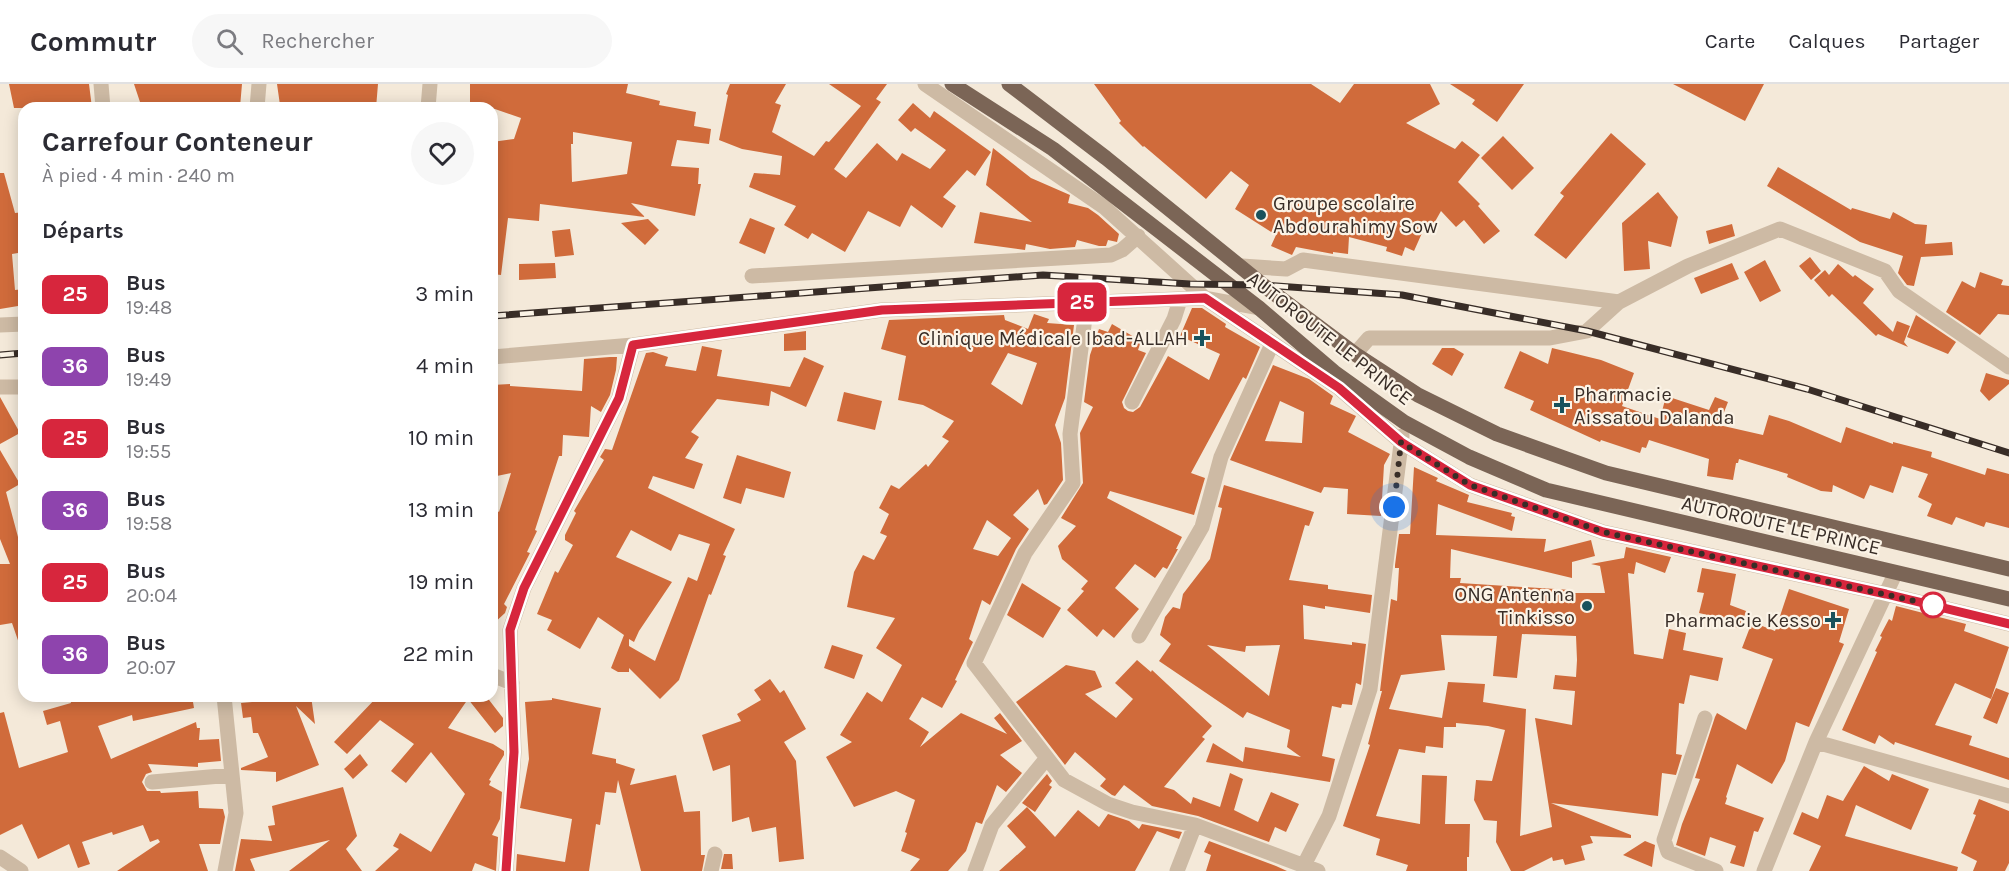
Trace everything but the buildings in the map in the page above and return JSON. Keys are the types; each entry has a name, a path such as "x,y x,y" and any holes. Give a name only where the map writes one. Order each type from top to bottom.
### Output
{"main road":[{"name":"AUTOROUTE LE PRINCE","path":"952,84 1053,148 1259,308 1334,372 1404,422 1469,457 1545,490 2009,599"},
{"name":"AUTOROUTE LE PRINCE","path":"1009,84 1106,158 1263,285 1355,354 1418,395 1497,434 1606,472 2009,569"}],"street":[{"path":"101,84 103,102"},
{"path":"258,102 259,84"},
{"path":"428,102 430,84"},
{"path":"924,84 1104,207 1205,298 1339,388 1401,442 1470,485 1603,532 1886,594 2009,624"},
{"path":"1355,354 1369,338 1550,338 1587,331 1618,302 1688,266 1780,229 1885,271 1899,291 2009,367"},
{"path":"752,276 1111,255 1122,250 1138,236"},
{"path":"1242,266 1286,269 1303,260 1618,302"},
{"path":"498,356 633,345 882,310 1205,298 1259,308"},
{"path":"1132,402 1174,319 1180,300"},
{"path":"1087,302 1070,434 1073,483 1025,553 974,663 1064,780 1108,804 1132,812 1195,825 1311,868 1370,689 1404,422"},
{"path":"0,325 18,324"},
{"path":"1139,636 1202,527 1221,457 1272,344"},
{"path":"506,871 514,752 510,630 524,588 619,398 633,345"},
{"path":"0,387 18,387"},
{"path":"1764,871 1816,741 1895,574"},
{"path":"498,677 512,683"},
{"path":"225,702 236,813 225,871"},
{"path":"1705,718 1664,840 1668,852 1716,871"},
{"path":"1816,741 2009,796"},
{"path":"975,871 992,825 1046,759"},
{"path":"152,782 232,776"},
{"path":"1177,871 1195,825"},
{"path":"711,871 715,854"},
{"path":"0,857 21,871"}],"railway":[{"path":"498,316 1043,275 1190,284 1263,285 1402,295 1587,331 1807,389 2009,453"},
{"path":"0,355 18,354"}],"bus line":[{"name":"25","path":"506,871 514,752 510,630 524,588 619,398 633,345 882,310 1205,298 1339,388 1401,442 1470,485 1603,532 1886,594 2009,624"}],"place":[{"name":"Groupe scolaire Abdourahimy Sow","path":"1261,215"},
{"name":"Clinique Médicale Ibad-ALLAH","path":"1202,338"},
{"name":"Pharmacie Aissatou Dalanda","path":"1562,405"},
{"name":"ONG Antenna Tinkisso","path":"1587,606"},
{"name":"Pharmacie Kesso","path":"1833,620"}],"route":[{"path":"1394,507 1401,442 1470,485 1603,532 1933,605"}]}
